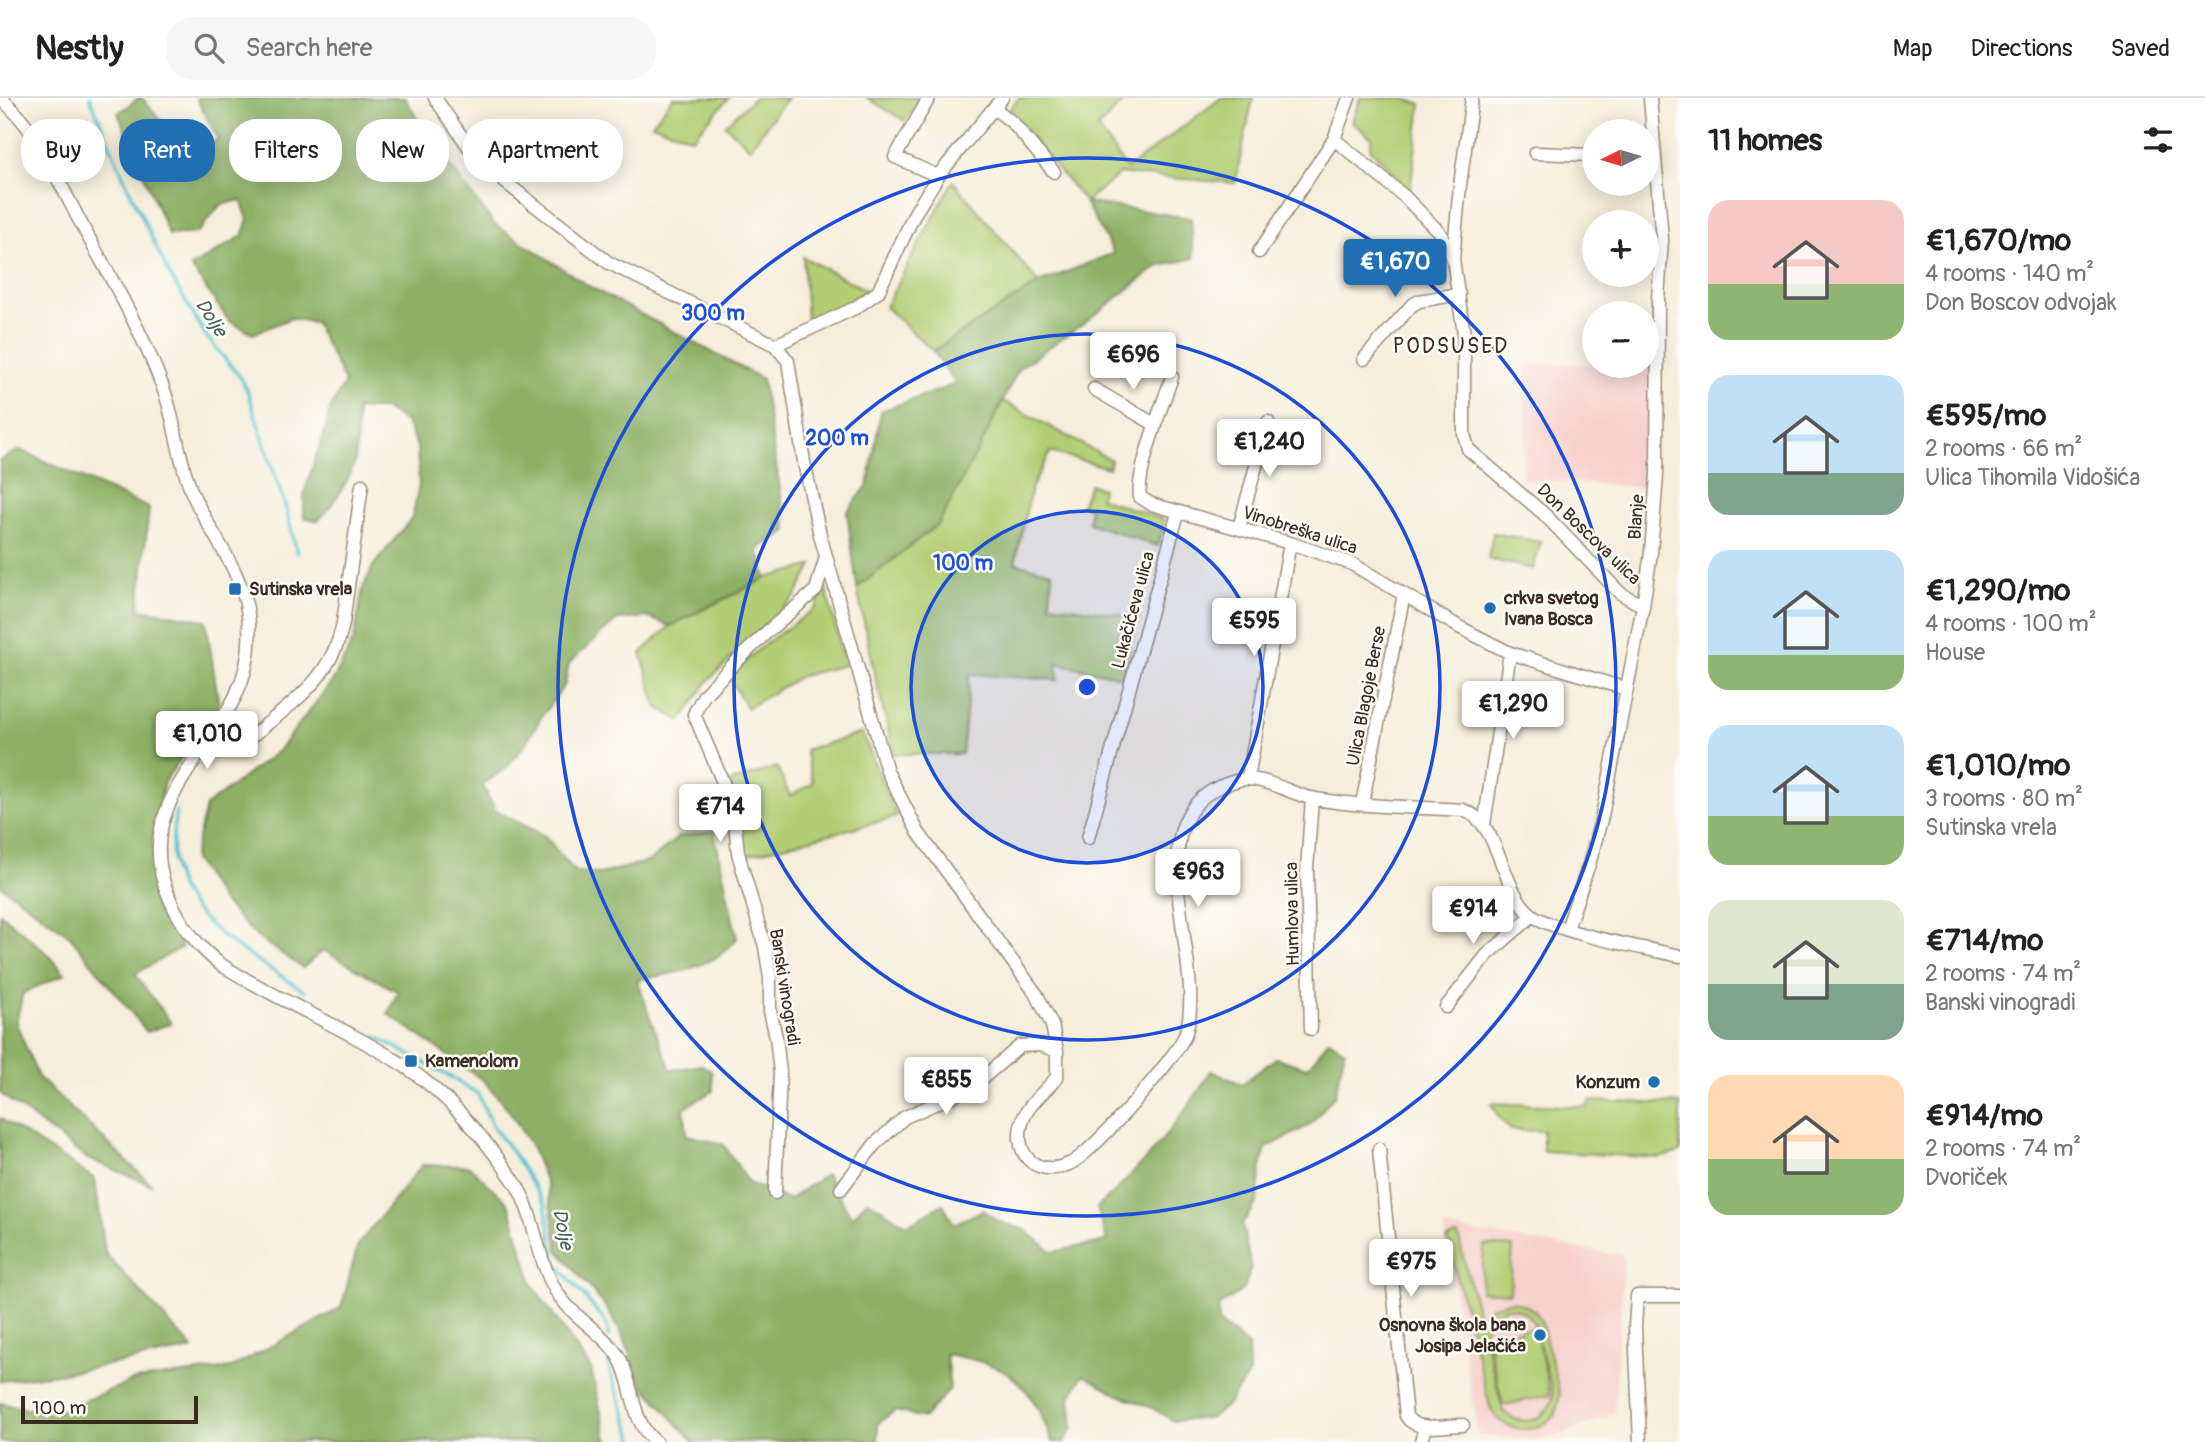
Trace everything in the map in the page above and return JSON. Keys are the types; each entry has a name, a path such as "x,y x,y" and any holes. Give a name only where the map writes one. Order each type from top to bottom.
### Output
{"street":[{"path":"1,98 32,132 119,293 164,392 194,496 235,573 248,613 250,640 246,665 235,696 184,774 166,807 159,839 159,866 173,907 197,943 220,964 407,1068 453,1106 482,1137 520,1191 532,1220 541,1257 556,1290 571,1311 615,1351 622,1362 638,1415 656,1442"},
{"path":"435,98 472,153 492,172 609,263 775,345 788,361 806,471 826,557 887,771 918,832 1037,995 1052,1025 1058,1051 1057,1077 1028,1109 1020,1135 1022,1151 1032,1165 1055,1169 1072,1163 1094,1144 1167,1066 1186,1035 1191,1000 1177,867 1178,839 1189,814 1201,799 1218,788 1248,778 1312,798 1474,813 1484,825 1516,899 1532,916 1567,929 1680,956"},
{"path":"929,98 895,158 938,177"},
{"path":"1259,252 1334,139 1349,98"},
{"path":"1453,259 1461,173 1472,98"},
{"name":"Blanje","path":"1650,98 1650,119"},
{"path":"775,345 855,308 878,292 915,213 938,177 998,103 1054,172"},
{"name":"Don Boscova ulica","path":"1334,139 1405,197 1440,233 1453,259 1464,334 1464,434 1468,449 1544,513 1620,593 1643,606"},
{"path":"1535,153 1582,155"},
{"name":"Blanje","path":"1567,929 1602,816 1651,553 1657,475 1657,313 1662,239 1656,196"},
{"path":"1364,359 1412,305 1419,301 1459,293"},
{"name":"Vinobreška ulica","path":"1172,377 1140,483 1140,497 1151,504 1178,513 1290,543 1359,567 1461,628 1510,653 1626,689"},
{"path":"1094,389 1156,425"},
{"path":"1239,528 1268,422"},
{"path":"207,742 244,740 251,737 305,692 329,665 340,643 344,623 362,485"},
{"name":"Lukačićeva ulica","path":"1088,838 1178,513"},
{"path":"1248,778 1290,543"},
{"name":"Banski vinogradi","path":"775,1193 780,1073 765,947 738,853 730,799 694,715 704,695 734,664 816,590 826,557"},
{"name":"Ulica Blagoje Berse","path":"1362,804 1404,594"},
{"path":"1484,825 1510,653"},
{"name":"Humlova ulica","path":"1311,1029 1307,869 1312,798"},
{"path":"1446,1007 1487,956 1532,916"},
{"path":"841,1189 875,1144 905,1117 971,1088 1020,1046 1040,1045 1058,1051"},
{"path":"1379,1149 1406,1416 1417,1426 1463,1425"},
{"path":"1640,1442 1635,1327 1637,1296 1680,1296"},
{"path":"1421,1442 1425,1426"}],"shaded area":[{"path":"1526,363 1582,364 1582,378 1651,378 1650,488 1523,479"},
{"name":"Osnovna škola bana Josipa Jelačića","path":"1444,1227 1624,1256 1614,1414 1554,1437 1530,1439 1478,1435"}],"green space":[{"path":"142,98 159,119 121,119 118,113"},
{"path":"196,98 405,98 417,119 356,119 356,182 449,182 449,165 494,224 592,288 762,379 787,531 758,549 766,578 670,626 647,617 617,620 569,663 565,684 526,743 507,767 482,785 496,811 545,836 575,872 600,874 650,861 678,837 714,831 737,939 718,957 688,970 638,980 671,1070 702,1065 712,1072 713,1091 684,1108 687,1135 723,1144 749,1183 789,1200 826,1174 852,1218 867,1200 907,1225 943,1204 954,1224 984,1210 997,1221 1025,1230 1052,1252 1107,1241 1097,1208 1159,1144 1211,1071 1242,1084 1276,1058 1307,1068 1329,1040 1345,1050 1335,1095 1310,1125 1266,1148 1257,1202 1242,1224 1251,1267 1244,1289 1218,1307 1219,1322 1248,1346 1249,1373 1229,1403 1211,1418 1174,1421 1083,1375 1070,1397 1073,1428 1064,1442 1052,1442 1035,1404 1015,1379 986,1364 946,1354 950,1389 924,1418 895,1411 878,1423 878,1442 868,1442 852,1436 773,1442 693,1442 636,1377 632,1357 618,1327 605,1306 558,1250 547,1185 531,1146 508,1109 484,1081 388,1014 398,992 323,950 303,968 257,937 222,901 193,858 206,806 278,751 334,679 354,639 363,588 373,566 412,518 419,485 417,446 406,422 385,409 357,409 356,454 349,477 318,521 304,517 304,495 315,458 330,409 345,382 315,323 291,318 253,334 229,321 191,267 242,236 248,219 241,200 220,205 197,233 169,235 147,182 215,182 215,141 218,138 215,133 215,119 208,119"},
{"path":"673,98 729,98 692,138 652,124"},
{"path":"754,98 787,98 750,148 725,125"},
{"path":"867,98 921,98 905,121"},
{"path":"1019,98 1127,98 1098,128 1127,169 1221,98 1253,98 1235,183 1120,174 1085,202 1009,110"},
{"path":"1360,98 1401,98 1421,104 1410,192 1370,148 1372,138 1352,122"},
{"path":"953,181 1039,283 933,351 885,307"},
{"path":"1085,202 1191,218 1194,258 1157,267 1091,318 1019,368 939,523 857,588 847,512 868,485 881,411 956,384 933,351 1039,283 1114,253"},
{"path":"803,257 866,290 848,304 807,321"},
{"path":"1003,401 1111,460 1109,468 1050,452 1031,489 1015,563 1052,572 1050,604 1140,617 1122,677 1057,663 1058,680 970,674 962,754 894,754 857,588 939,523"},
{"path":"20,450 149,508 139,609 206,620 219,706 164,782 152,842 165,912 182,947 135,974 171,1023 147,1032 70,936 0,885 0,460"},
{"path":"1090,484 1102,489 1100,498 1165,520 1158,546 1089,523 1090,508 1081,505"},
{"path":"1493,533 1541,542 1533,569 1488,559"},
{"path":"813,565 795,597 708,681 681,721 657,707 641,653 670,626 766,578"},
{"path":"824,581 845,665 801,676 747,708 728,676 766,643 816,608"},
{"path":"862,733 897,817 744,856 727,783 777,767 790,796 813,783 805,750"},
{"path":"0,913 47,953 65,974 23,993 16,1023 38,1077 152,1185 86,1158 0,1093"},
{"path":"1589,1101 1680,1104 1680,1152 1660,1158 1543,1151 1543,1131 1511,1130 1499,1118 1491,1103 1588,1107"},
{"path":"0,1118 95,1179 105,1253 193,1349 64,1373 0,1381"},
{"path":"422,1165 469,1166 509,1204 533,1286 591,1369 607,1439 610,1442 0,1442 0,1403 52,1414 135,1380 231,1368 341,1308 358,1245"},
{"path":"1458,1235 1479,1319 1490,1307 1512,1301 1535,1311 1541,1320 1560,1395 1555,1415 1547,1422 1529,1429 1520,1429 1503,1422 1490,1407 1447,1239","holes":["1505,1308 1524,1312 1536,1327 1487,1337 1503,1405 1550,1395 1538,1339 1553,1393 1547,1410 1541,1416 1526,1421 1510,1417 1503,1411 1484,1336 1485,1326 1490,1319"]},
{"path":"1484,1245 1513,1247 1510,1293 1481,1291"}],"waterway":[{"name":"Dolje","path":"90,98 167,270 206,336 241,378 247,390 287,512 297,553"},
{"name":"Dolje","path":"176,811 174,869 180,887 190,903 202,918 235,946 305,991"},
{"name":"Dolje","path":"375,1036 478,1094 493,1127 545,1204 556,1263 604,1320 608,1337"},
{"name":"Dolje","path":"607,1349 609,1369 635,1442"}],"place":[{"name":"Sutinska vrela","path":"235,589"},
{"name":"crkva svetog Ivana Bosca","path":"1490,608"},
{"name":"Kamenolom","path":"411,1061"},
{"name":"Konzum","path":"1654,1082"},
{"name":"Osnovna škola bana Josipa Jelačića","path":"1540,1335"}],"district":[{"name":"PODSUSED","path":"1451,346"}]}
